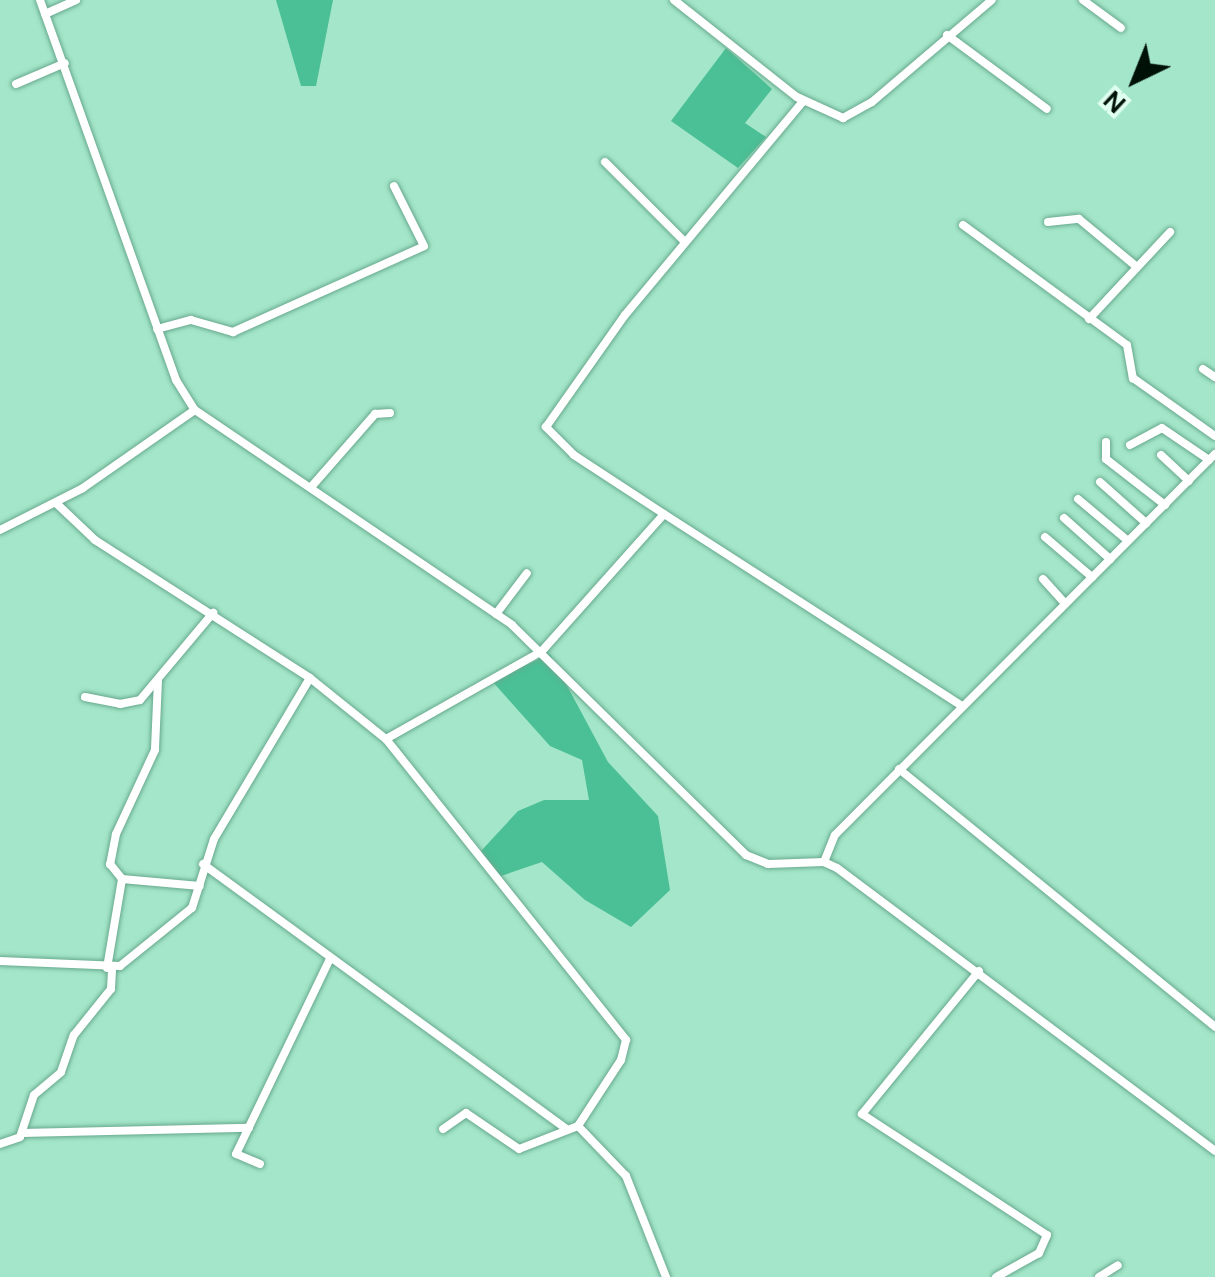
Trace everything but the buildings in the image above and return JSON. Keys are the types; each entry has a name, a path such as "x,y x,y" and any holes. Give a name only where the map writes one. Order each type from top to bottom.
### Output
{"street":[{"path":"40,0 157,329 195,410 312,486 496,614 542,651 746,855 768,864 824,862 978,971 1215,1151"},
{"path":"45,14 76,0"},
{"path":"674,0 803,101 836,116 854,116 992,0"},
{"path":"1083,0 1121,28"},
{"path":"948,35 1046,108"},
{"path":"16,84 65,63"},
{"path":"803,101 684,242 546,426 574,455 960,705"},
{"path":"605,162 684,242"},
{"path":"157,329 191,320 233,332 424,246 394,186"},
{"path":"1048,222 1079,220 1137,268"},
{"path":"963,225 1130,348 1134,378 1215,436"},
{"path":"1089,319 1170,232"},
{"path":"1203,369 1215,377"},
{"path":"0,530 56,504 195,410"},
{"path":"312,486 375,414 390,413"},
{"path":"824,862 828,843 898,769 1212,457 1162,428 1130,445"},
{"path":"1106,442 1106,458 1165,504"},
{"path":"1161,455 1189,481"},
{"path":"1100,482 1146,523"},
{"path":"1078,499 1128,541"},
{"path":"56,504 95,540 310,678 386,738 626,1040 621,1060 578,1126 519,1149 466,1113 443,1129"},
{"path":"386,738 542,651 664,514"},
{"path":"1064,518 1110,559"},
{"path":"1046,537 1092,577"},
{"path":"496,614 527,574"},
{"path":"1042,580 1064,602"},
{"path":"85,697 126,704 158,680 213,613"},
{"path":"0,961 109,968 192,908 203,864 310,678"},
{"path":"22,1133 34,1094 61,1072 74,1035 110,989 109,968 122,879 110,854 156,750 158,680"},
{"path":"898,769 1215,1027"},
{"path":"203,864 565,1128"},
{"path":"122,879 200,886"},
{"path":"260,1164 236,1154 330,958"},
{"path":"978,971 862,1114 1047,1235 1039,1253 996,1277"},
{"path":"578,1126 626,1176 666,1277"},
{"path":"0,1144 22,1133 249,1128"},
{"path":"1099,1277 1118,1265"}],"green space":[{"path":"276,0 333,0 316,86 301,86"},
{"path":"726,48 772,89 745,123 766,137 738,168 671,121"},
{"path":"550,654 608,762 658,816 670,890 631,927 585,900 542,862 498,877 481,851 518,811 544,800 589,800 582,760 550,746 492,681"}]}
